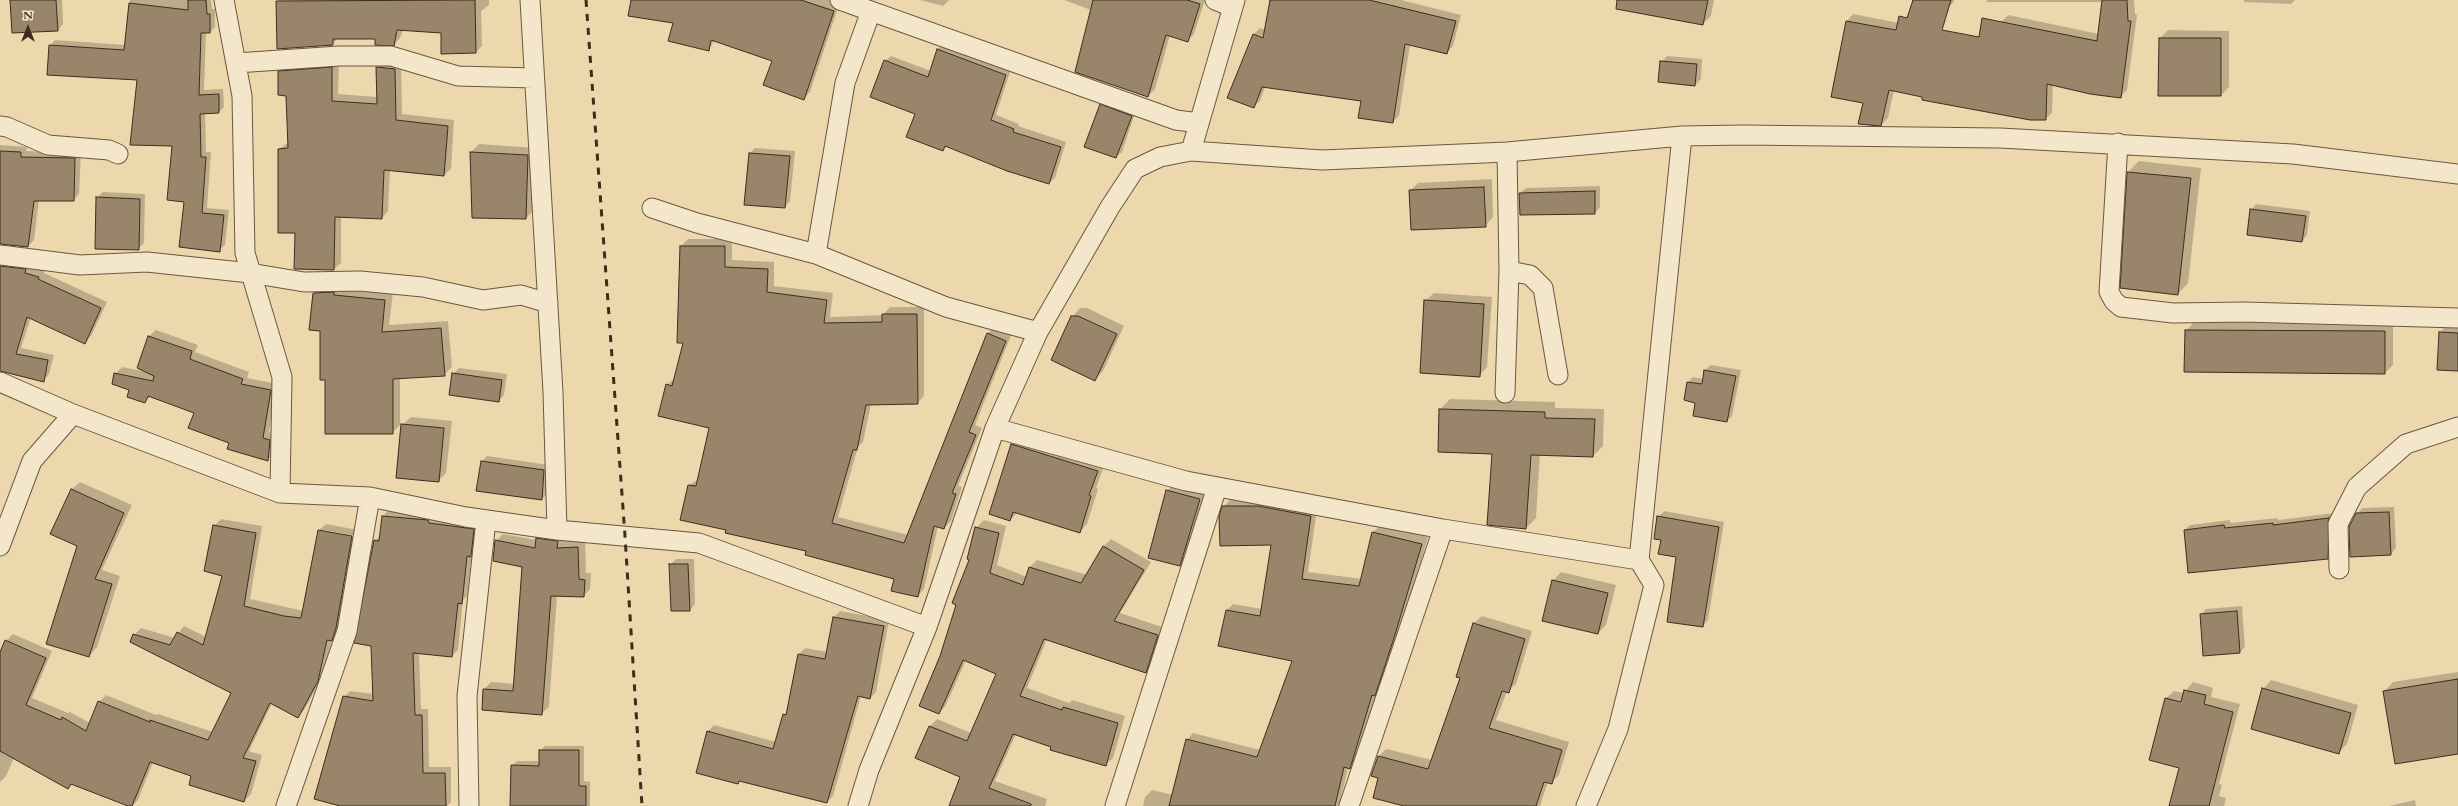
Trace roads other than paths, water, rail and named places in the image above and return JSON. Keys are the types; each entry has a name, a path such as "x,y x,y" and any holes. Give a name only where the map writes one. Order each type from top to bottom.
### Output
{"street":[{"path":"224,0 242,96 244,253 282,377 280,493"},
{"path":"530,0 553,392 557,530"},
{"path":"840,0 1176,120 1199,123"},
{"path":"1191,151 1228,2"},
{"path":"816,254 845,83 871,11"},
{"path":"236,63 339,56 391,56 458,76 534,78"},
{"path":"0,126 7,127 48,145 109,150 118,154"},
{"path":"1586,806 1618,729 1654,585 1639,560 1682,136"},
{"path":"858,806 869,770 927,627 995,428 1038,332 1110,207 1135,169 1160,156 1191,151 1322,160 1507,152 1682,136 2000,138 2293,154 2458,174"},
{"path":"2118,144 2109,292 2114,301 2121,307 2173,313 2244,312 2458,318"},
{"path":"1505,393 1509,270 1507,152"},
{"path":"652,208 697,223 816,254 946,307 1038,332"},
{"path":"0,255 80,265 147,262 250,273 304,282 360,281 423,287 483,300 521,295 548,303"},
{"path":"1509,270 1530,275 1543,288 1558,375"},
{"path":"0,382 73,414 280,493 370,497 486,520 557,530 699,543 927,627"},
{"path":"0,546 32,461 73,414"},
{"path":"2339,569 2338,524 2357,487 2406,444 2458,427"},
{"path":"995,428 1186,481 1443,529 1639,560"},
{"path":"1115,806 1217,487"},
{"path":"286,806 346,631 370,497"},
{"path":"469,806 467,696 486,520"},
{"path":"1349,806 1443,529"}],"railway":[{"path":"586,0 625,536 642,806"}]}
